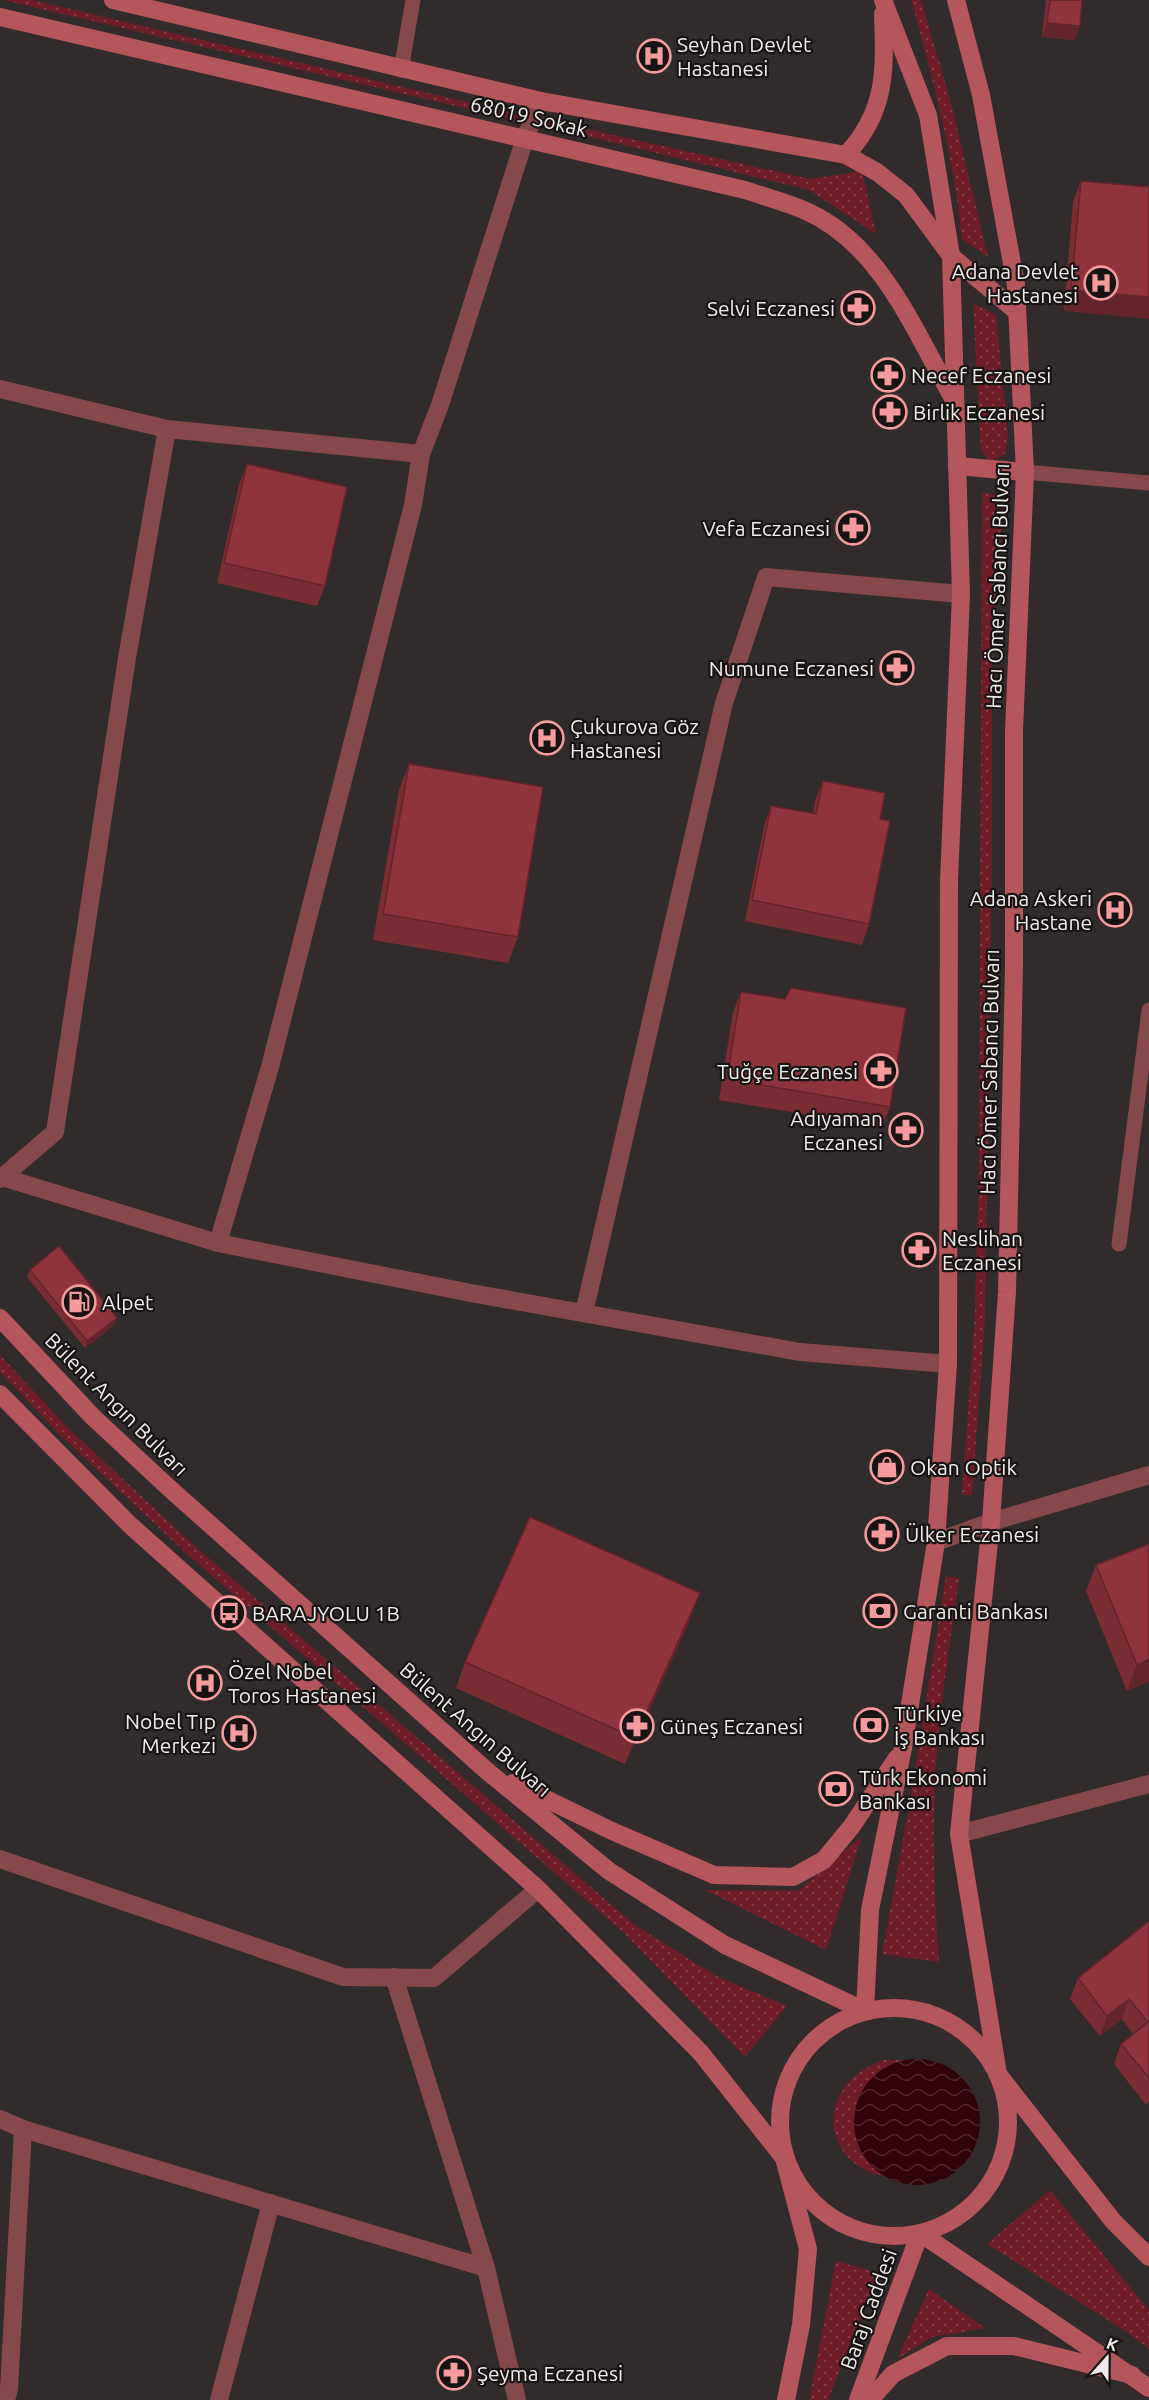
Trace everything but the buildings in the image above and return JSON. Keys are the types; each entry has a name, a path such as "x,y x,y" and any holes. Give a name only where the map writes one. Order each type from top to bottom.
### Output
{"main road":[{"name":"68019 Sokak","path":"113,0 401,70 541,101 846,155 877,172 906,195 951,256 1017,312"},
{"name":"Hacı Ömer Sabancı Bulvarı","path":"865,2011 870,1910 903,1748 936,1542 948,1364 949,881 961,594 951,256 927,115 883,0"},
{"path":"846,155 862,138 879,101 885,74 883,0"},
{"name":"Hacı Ömer Sabancı Bulvarı","path":"784,2158 801,2191 827,2216 860,2232 895,2237 931,2231 963,2214 988,2188 1005,2152 1008,2113 998,2074 959,1834 991,1522 1007,1292 1014,966 1014,731 1025,472 1016,285 981,95 956,0"},
{"name":"68019 Sokak","path":"0,17 745,190 807,211 843,234 876,265 955,401"},
{"path":"957,466 1025,472"},
{"name":"Bülent Angın Bulvarı","path":"0,1318 93,1418 487,1770 619,1877 725,1945 865,2011"},
{"path":"0,1394 130,1525 538,1889 701,2053 784,2158"},
{"path":"487,1770 612,1831 714,1875 793,1877 824,1860 852,1827 903,1748"},
{"path":"786,2400 801,2325 808,2249 784,2158 778,2123 784,2088 800,2055 829,2028 865,2011 904,2008 943,2019 975,2042 1113,2220 1149,2257"},
{"path":"920,2233 1149,2388"},
{"name":"Baraj Caddesi","path":"858,2400 920,2233"},
{"path":"870,2400 893,2374 947,2346 1014,2346 1132,2375"}],"street":[{"path":"218,1243 273,1055 413,505 421,454 440,405 525,138 541,101"},
{"path":"0,389 167,429 421,454"},
{"path":"1,1178 56,1132 127,658 167,429"},
{"path":"584,1313 723,703 766,577 961,594"},
{"path":"1,1178 218,1243 800,1352 948,1364"},
{"path":"936,1542 991,1522 1149,1475"},
{"path":"959,1834 1149,1784"},
{"path":"0,1859 343,1977 434,1978 538,1889"},
{"path":"394,1977 486,2268 517,2400"},
{"path":"0,2120 23,2129 486,2268"},
{"path":"6,2400 9,2389 23,2129"},
{"path":"219,2400 271,2203"}],"lane":[{"path":"401,70 413,0"},
{"path":"1025,472 1149,483"},
{"path":"1119,1244 1149,1010"}],"shaded area":[{"path":"3,0 32,0 522,115 520,121"},
{"path":"911,0 921,0 950,99 988,257 962,239 948,148"},
{"path":"538,118 810,179 862,171 876,234 809,190 537,124"},
{"path":"973,303 996,315 1008,437 1005,454 990,462 981,450"},
{"path":"982,492 1004,496 992,667 992,861 985,1318 972,1495 962,1495 975,1312 979,1162"},
{"path":"0,1355 67,1427 197,1548 635,1925 716,1976 787,2006 745,2057 624,1933 188,1555 60,1435 0,1372"},
{"path":"946,1576 959,1578 936,1764 934,1863 939,1962 882,1954 909,1808"},
{"path":"862,1836 826,1950 705,1890 798,1891"},
{"path":"884,2060 903,2060 921,2065 908,2177 880,2175 858,2165 842,2150 834,2131 834,2111 842,2091 859,2073"},
{"path":"1050,2190 1149,2310 1149,2349 1124,2330 987,2244"},
{"path":"836,2261 878,2273 828,2400 809,2400"},
{"path":"929,2289 985,2328 932,2337 897,2359"}],"water":[{"path":"917,2059 941,2064 961,2078 975,2098 980,2122 975,2146 961,2166 941,2180 917,2185 893,2180 873,2166 859,2146 854,2122 859,2098 873,2078 893,2064"}],"place":[{"name":"Seyhan Devlet Hastanesi","path":"654,56"},
{"name":"Adana Devlet Hastanesi","path":"1101,283"},
{"name":"Selvi Eczanesi","path":"858,308"},
{"name":"Necef Eczanesi","path":"888,375"},
{"name":"Birlik Eczanesi","path":"890,412"},
{"name":"Vefa Eczanesi","path":"853,528"},
{"name":"Numune Eczanesi","path":"897,668"},
{"name":"Çukurova Göz Hastanesi","path":"547,738"},
{"name":"Adana Askeri Hastane","path":"1115,910"},
{"name":"Tuğçe Eczanesi","path":"881,1071"},
{"name":"Adıyaman Eczanesi","path":"906,1130"},
{"name":"Neslihan Eczanesi","path":"919,1250"},
{"name":"Alpet","path":"79,1302"},
{"name":"Okan Optik","path":"887,1467"},
{"name":"Ülker Eczanesi","path":"882,1534"},
{"name":"Garanti Bankası","path":"880,1611"},
{"name":"BARAJYOLU 1B","path":"229,1613"},
{"name":"Özel Nobel Toros Hastanesi","path":"205,1683"},
{"name":"Türkiye İş Bankası","path":"871,1725"},
{"name":"Güneş Eczanesi","path":"637,1726"},
{"name":"Nobel Tıp Merkezi","path":"239,1733"},
{"name":"Türk Ekonomi Bankası","path":"836,1789"},
{"name":"Şeyma Eczanesi","path":"454,2373"}]}
